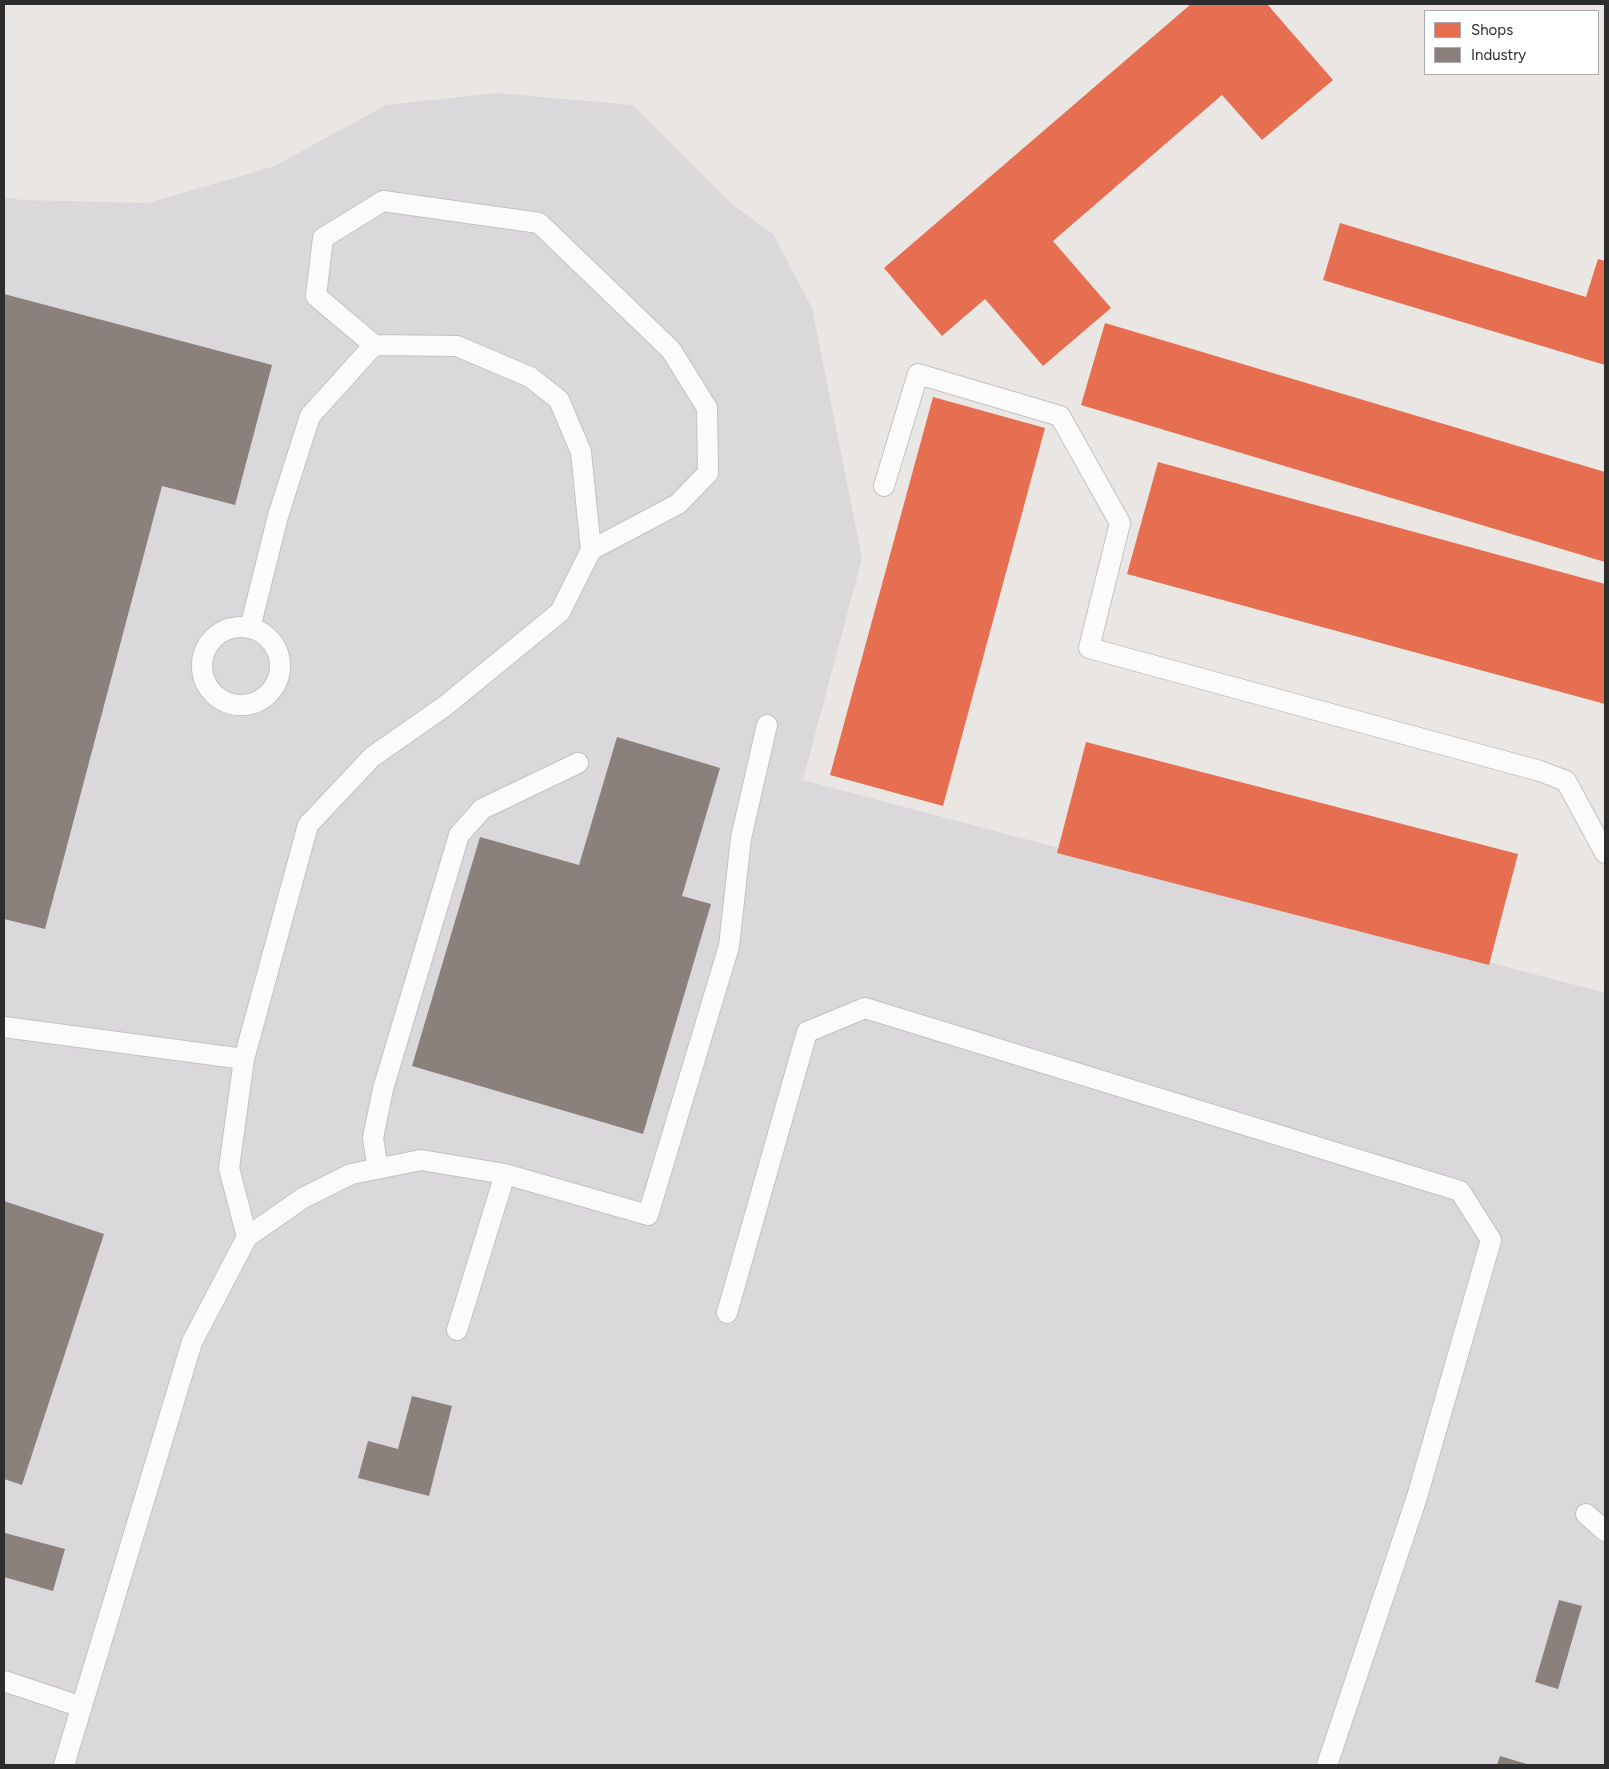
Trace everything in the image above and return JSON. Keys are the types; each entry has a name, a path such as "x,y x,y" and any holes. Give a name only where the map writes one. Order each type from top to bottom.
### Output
{"lane":[{"path":"247,1237 230,1168 244,1059 308,825 372,756 445,706 560,612 592,550 582,452 559,400 530,377 457,346 374,345 316,296 323,238 383,201 539,223 672,350 707,408 708,473 678,504 592,550"},
{"path":"250,628 278,516 310,416 374,345"},
{"path":"884,486 918,374 1060,416 1120,523 1089,648 1540,771 1566,781 1605,852"},
{"path":"64,1765 192,1342 247,1237 304,1198 351,1174 421,1160 505,1174 648,1215 729,946 741,838 767,725"},
{"path":"378,1169 373,1138 383,1089 459,835 482,809 578,763"},
{"path":"726,1314 807,1032 865,1008 1460,1191 1490,1240 1417,1498 1327,1765"},
{"path":"4,1027 244,1059"},
{"path":"458,1330 505,1174"},
{"path":"1586,1514 1605,1531"},
{"path":"4,1681 82,1707"}],"shaded area":[{"path":"497,93 633,105 732,204 773,234 812,308 862,558 803,780 1605,993 1605,1765 4,1765 4,197 22,200 148,203 275,166 386,105"}],"building: Shops":[{"path":"1191,4 1267,4 1333,80 1262,140 1222,95 1053,241 1111,308 1043,366 985,299 942,336 884,268"},
{"path":"1340,223 1586,297 1598,259 1605,261 1605,365 1323,280"},
{"path":"1105,323 1605,472 1605,562 1081,405"},
{"path":"933,397 1045,428 943,806 830,775"},
{"path":"1158,462 1605,584 1605,704 1127,574"},
{"path":"1086,742 1518,854 1489,965 1057,853"}],"building: Industry":[{"path":"4,294 272,365 235,505 162,486 45,929 4,919"},
{"path":"617,737 720,768 682,896 711,904 643,1134 412,1066 480,837 579,865"},
{"path":"4,1201 104,1234 22,1485 4,1479"},
{"path":"412,1396 452,1406 429,1496 358,1478 368,1441 398,1449"},
{"path":"5,1533 65,1549 53,1591 4,1577"},
{"path":"1559,1600 1582,1606 1558,1689 1535,1682"},
{"path":"1500,1756 1530,1765 1497,1765"}]}
